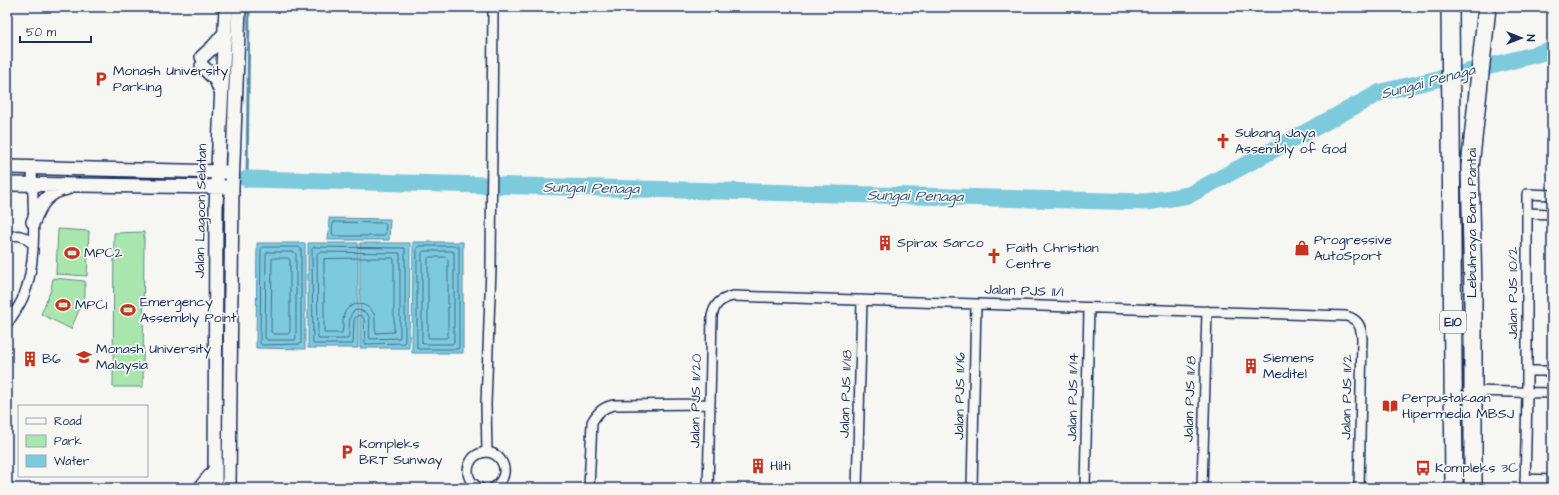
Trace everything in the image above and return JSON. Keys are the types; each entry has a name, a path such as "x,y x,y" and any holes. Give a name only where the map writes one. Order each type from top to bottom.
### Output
{"highway":[{"name":"Lebuhraya Baru Pantai","path":"1450,7 1454,488"},
{"name":"Lebuhraya Baru Pantai","path":"1473,488 1473,288 1470,167 1472,136 1487,7"}],"main road":[{"name":"Jalan Lagoon Selatan","path":"215,488 216,187 222,57 226,7"},
{"path":"229,488 232,172 239,7"},
{"path":"221,94 216,80 202,61 225,33"},
{"path":"197,171 207,167 218,157"},
{"path":"7,168 232,172"},
{"path":"7,184 232,187"},
{"path":"32,222 38,209 48,197 58,189 81,185"},
{"path":"201,187 211,196 216,206"},
{"path":"200,488 215,470"}],"street":[{"path":"487,452 486,404 492,210 493,7"},
{"path":"7,324 17,310 24,296 31,275 32,168"},
{"name":"Jalan PJS 10/2","path":"1525,484 1528,393 1527,194 1552,195"},
{"path":"1527,213 1552,214"},
{"path":"7,238 14,235 23,236 32,244"},
{"name":"Jalan PJS 11/1","path":"712,316 714,308 718,302 733,296 1346,316"},
{"name":"Jalan PJS 11/18","path":"857,488 862,300"},
{"name":"Jalan PJS 11/16","path":"972,488 976,304"},
{"name":"Jalan PJS 11/14","path":"1084,488 1089,308"},
{"name":"Jalan PJS 11/8","path":"1202,488 1207,311"},
{"name":"Jalan PJS 11/20","path":"708,488 712,316"},
{"name":"Jalan PJS 11/2","path":"1346,316 1354,318 1362,330 1359,488"},
{"path":"1528,371 1552,371"},
{"path":"1473,391 1552,393"},
{"path":"589,488 592,422 597,413 605,407 614,405 709,404"},
{"path":"480,488 472,482 469,477 469,465 476,456 487,452 498,457 504,468 502,480 493,488"},
{"path":"1525,484 1552,480"}],"green space":[{"name":"MPC2","path":"58,229 89,231 87,276 56,274"},
{"name":"Emergency Assembly Point","path":"144,232 143,387 113,387 114,233"},
{"name":"MPC1","path":"53,278 85,281 85,296 71,329 41,314 51,290"}],"water":[{"path":"329,218 390,219 389,240 328,240"},
{"path":"413,242 463,242 463,353 412,353"},
{"path":"257,243 305,243 305,349 256,348"},
{"path":"308,243 358,243 358,348 308,348"},
{"path":"360,243 410,243 409,348 360,348"}],"waterway":[{"path":"247,179 249,7"},
{"name":"Sungai Penaga","path":"247,179 1147,202 1189,195 1381,92 1464,73 1552,50"}],"place":[{"name":"Monash University Parking","path":"101,79"},
{"name":"Subang Jaya Assembly of God","path":"1223,141"},
{"name":"Spirax Sarco","path":"885,243"},
{"name":"Progressive AutoSport","path":"1302,248"},
{"name":"MPC2","path":"72,253"},
{"name":"Faith Christian Centre","path":"994,256"},
{"name":"MPC1","path":"63,305"},
{"name":"Emergency Assembly Point","path":"128,310"},
{"name":"Monash University Malaysia","path":"84,357"},
{"name":"B6","path":"30,359"},
{"name":"Siemens Meditel","path":"1251,366"},
{"name":"Perpustakaan Hipermedia MBSJ","path":"1390,406"},
{"name":"Kompleks BRT Sunway","path":"347,452"},
{"name":"Hilti","path":"758,466"},
{"name":"Kompleks 3C","path":"1423,468"}]}
